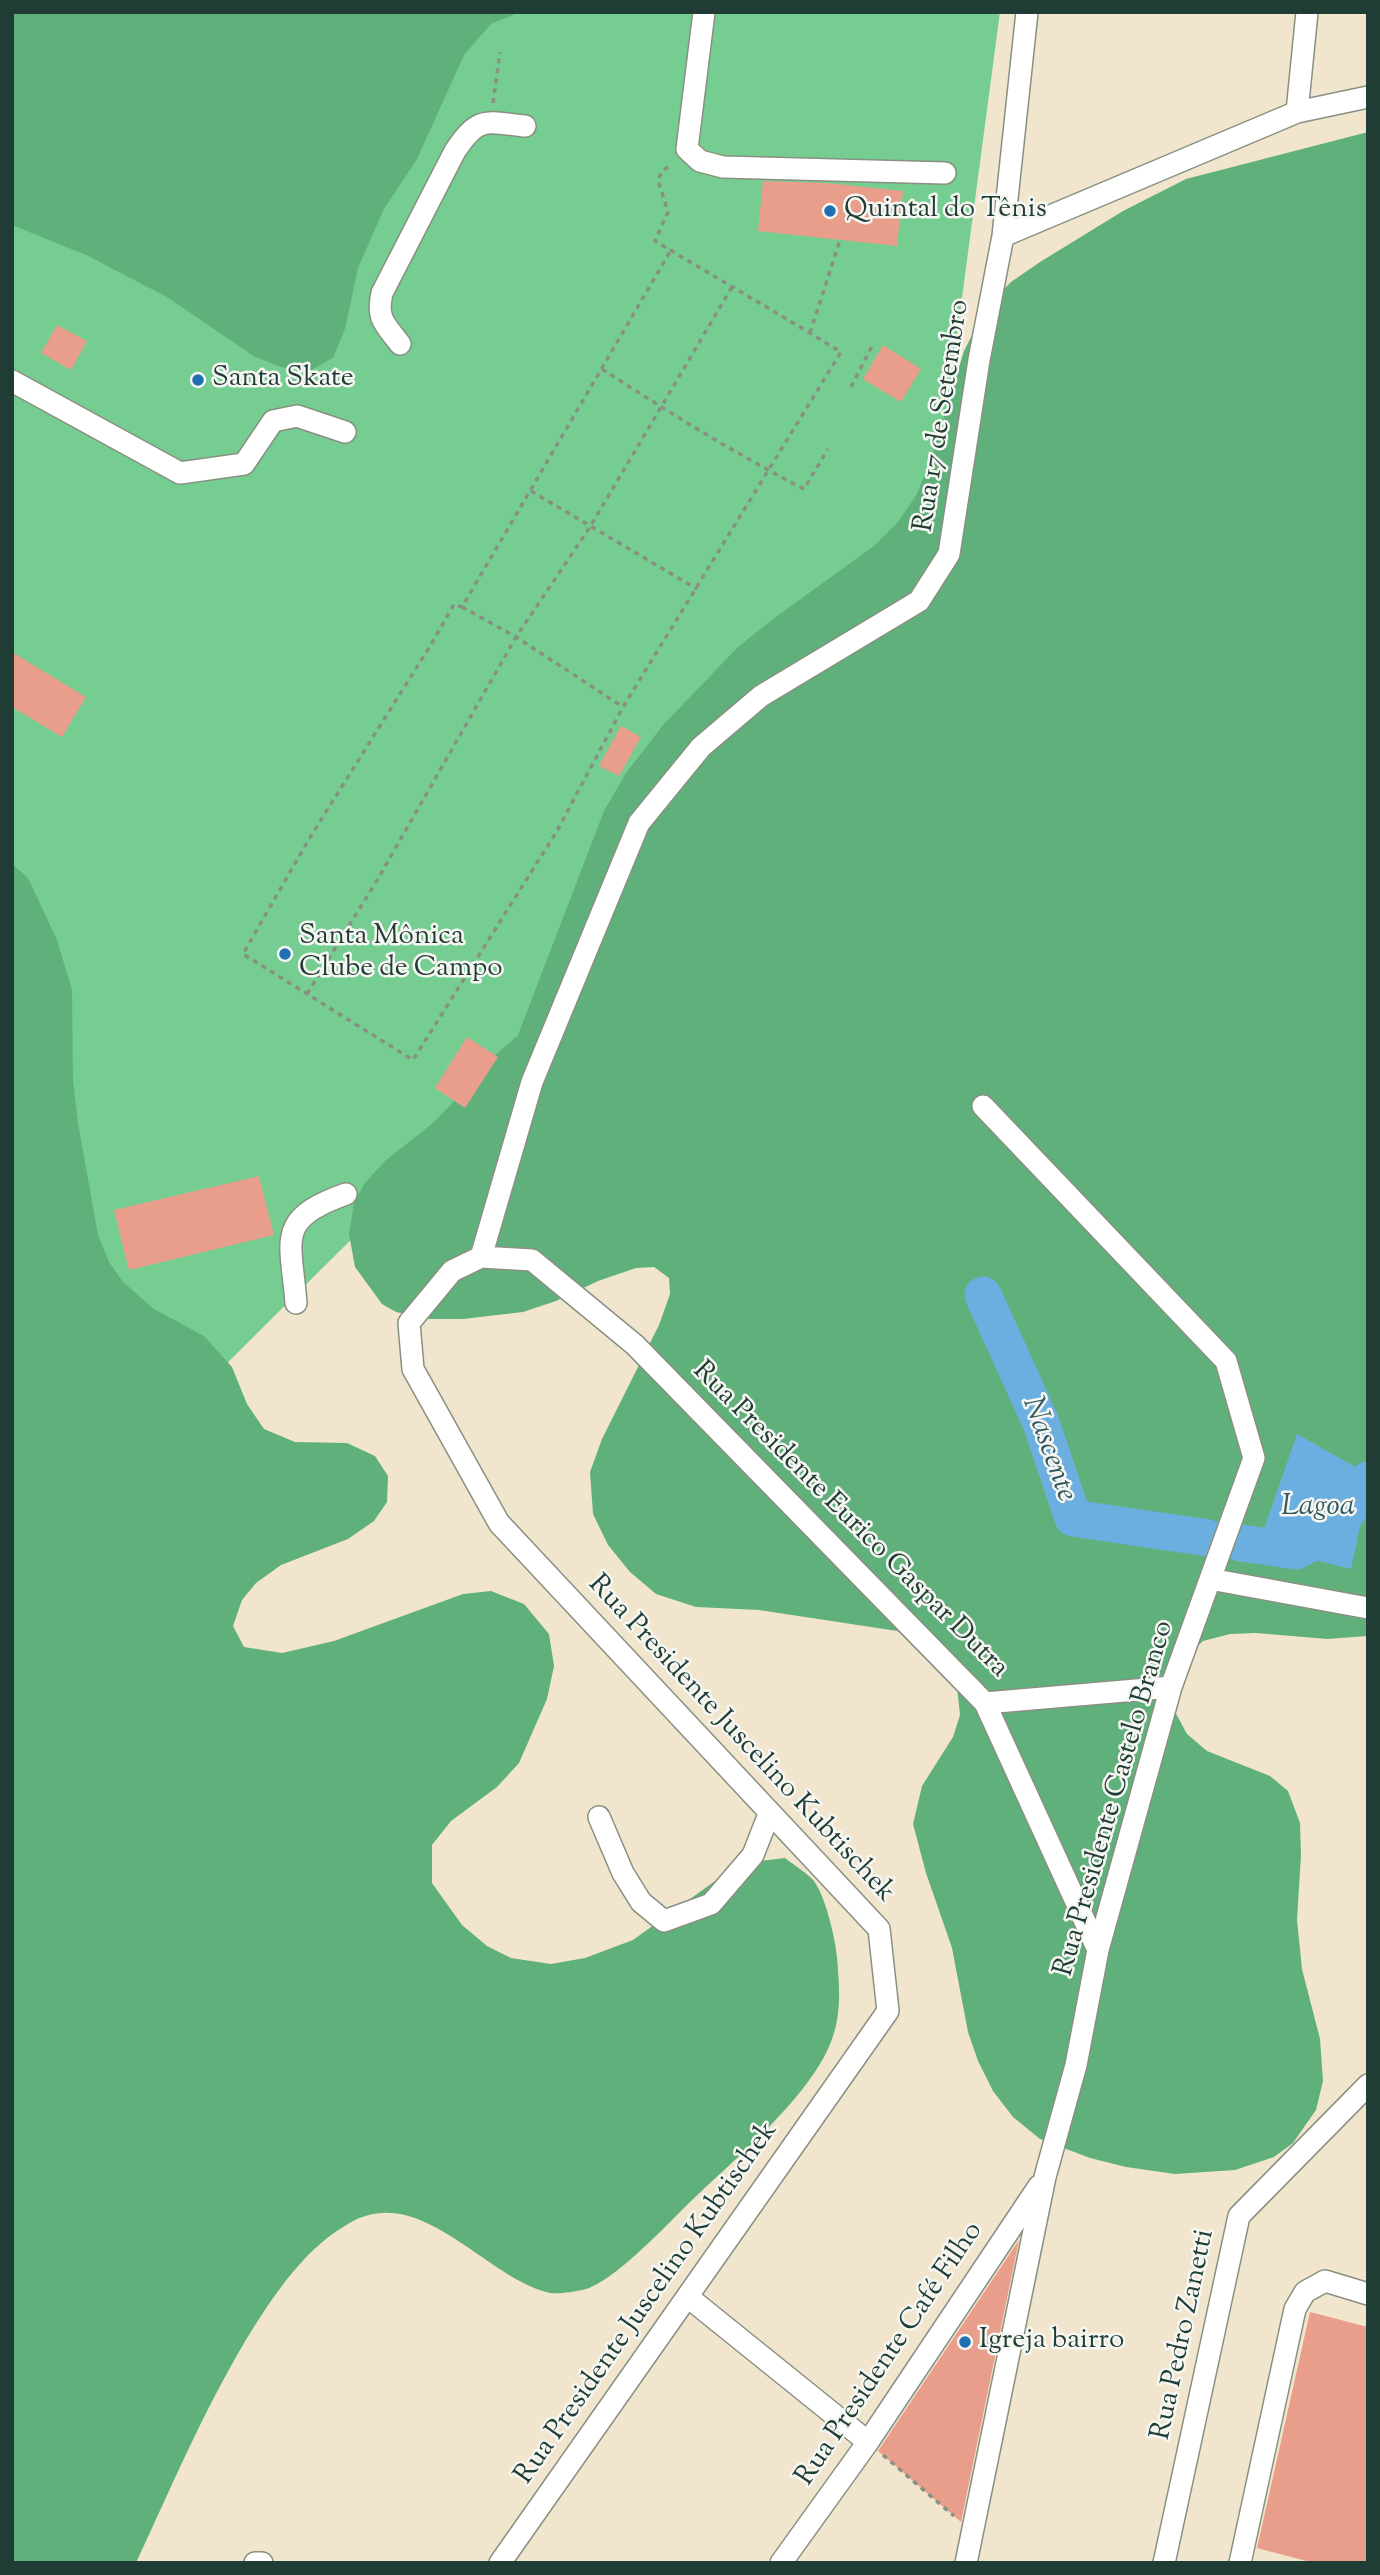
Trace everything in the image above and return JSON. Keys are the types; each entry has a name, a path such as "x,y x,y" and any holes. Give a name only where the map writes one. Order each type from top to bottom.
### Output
{"street":[{"path":"704,12 687,149 700,161 723,167 945,173"},
{"name":"Rua 17 de Setembro","path":"481,1257 532,1082 639,823 701,747 761,696 919,601 949,554 979,360 1003,236 1027,12"},
{"path":"1297,112 1307,12"},
{"path":"1003,236 1297,112 1368,97"},
{"path":"400,344 383,322 378,309 382,293 455,151 467,133 479,124 490,122 526,126"},
{"path":"12,381 180,473 244,464 273,421 298,416 345,432"},
{"name":"Rua Presidente Castelo Branco","path":"966,2563 1045,2178 1076,2065 1098,1950 1171,1687 1254,1458 1226,1361 983,1106"},
{"path":"296,1303 290,1235 301,1216 322,1202 346,1194"},
{"name":"Rua Presidente Eurico Gaspar Dutra","path":"481,1257 532,1260 635,1345 985,1703 1171,1687"},
{"name":"Rua Presidente Juscelino Kubtischek","path":"481,1257 452,1271 409,1323 413,1369 499,1523 879,1930 888,2011 500,2563"},
{"path":"1210,1579 1368,1608"},
{"path":"985,1703 1098,1950"},
{"path":"599,1817 623,1873 641,1902 664,1921 710,1904 753,1855 769,1814"},
{"name":"Rua Pedro Zanetti","path":"1164,2563 1239,2216 1368,2085"},
{"name":"Rua Presidente Café Filho","path":"781,2563 868,2442 1045,2178"},
{"path":"1240,2563 1295,2309 1305,2291 1325,2281 1368,2294"},
{"path":"688,2297 868,2442"},
{"path":"255,2563 262,2563"}],"path":[{"path":"490,122 500,52"},
{"path":"623,707 516,637 454,604 309,839 243,954 413,1060 557,831 623,707 841,352 655,241 668,212 658,180 662,171 668,167"},
{"path":"810,333 840,240"},
{"path":"462,607 670,250"},
{"path":"307,993 379,877 516,637 590,527 732,286"},
{"path":"851,387 873,344"},
{"path":"602,369 660,407 768,471 804,489 828,449"},
{"path":"531,491 697,589"},
{"path":"868,2442 972,2531"}],"green space":[{"name":"Santa Mônica Clube de Campo","path":"12,12 1000,12 927,561 518,1035 435,1156 158,1432 12,1738"},
{"path":"12,12 520,12 491,24 464,55 417,159 384,209 358,268 345,329 333,358 311,370 284,368 255,357 167,297 86,255 12,225"},
{"path":"1368,132 1368,1636 1327,1639 1256,1633 1230,1634 1203,1641 1179,1663 1173,1708 1187,1734 1207,1751 1270,1776 1288,1791 1300,1823 1297,1920 1302,1969 1320,2039 1323,2081 1316,2110 1293,2143 1274,2157 1235,2170 1175,2174 1126,2167 1090,2158 1040,2139 1013,2117 993,2091 978,2061 968,2032 952,1948 926,1873 913,1824 922,1786 953,1737 960,1715 957,1687 917,1641 897,1631 759,1610 696,1607 656,1594 630,1572 608,1545 593,1514 590,1472 602,1439 659,1325 670,1294 669,1278 654,1267 636,1268 523,1312 463,1319 429,1319 396,1312 382,1304 355,1267 349,1234 354,1203 364,1184 385,1161 433,1123 457,1098 472,1076 518,1035 604,811 626,773 664,724 738,647 874,546 898,522 917,494 930,462 964,351 987,306 1011,282 1040,262 1123,211 1186,179"},
{"path":"12,864 28,878 57,940 72,990 73,1080 78,1123 98,1235 109,1262 123,1282 154,1309 204,1336 232,1367 247,1404 264,1429 295,1442 347,1443 375,1456 388,1476 387,1502 374,1521 348,1539 281,1565 256,1583 242,1600 233,1626 244,1647 282,1653 334,1641 463,1594 491,1591 524,1604 549,1634 554,1666 547,1699 519,1763 497,1787 451,1821 432,1845 432,1883 462,1925 487,1946 511,1958 551,1964 585,1958 633,1940 722,1876 751,1862 785,1858 811,1878 818,1888 832,1929 838,1967 836,2026 823,2058 809,2081 769,2127 651,2241 607,2278 593,2286 569,2292 546,2292 522,2282 425,2222 400,2214 374,2214 348,2224 320,2244 286,2280 257,2322 223,2380 136,2563 12,2563"}],"water":[{"name":"Lagoa","path":"1297,1434 1368,1474 1368,1489 1351,1569 1258,1546"}],"building":[{"name":"Quintal do Tênis","path":"763,181 827,183 903,191 897,246 758,231"},
{"path":"57,325 87,341 71,370 41,353"},
{"path":"883,345 921,369 901,402 863,379"},
{"path":"12,652 86,697 62,737 12,707"},
{"path":"621,726 641,737 619,776 599,766"},
{"path":"467,1037 498,1057 465,1108 435,1088"},
{"path":"259,1176 274,1235 129,1270 114,1210"},
{"path":"1019,2240 961,2522 878,2451"},
{"path":"1310,2312 1368,2327 1368,2563 1314,2563 1257,2548"}],"waterway":[{"name":"Nascente","path":"983,1295 1041,1423 1073,1518 1208,1538"},
{"name":"Nascente","path":"1241,1543 1296,1551 1337,1528 1368,1480"}],"place":[{"name":"Quintal do Tênis","path":"830,211"},
{"name":"Santa Skate","path":"198,380"},
{"name":"Santa Mônica Clube de Campo","path":"285,954"},
{"name":"Igreja bairro","path":"965,2342"}]}
